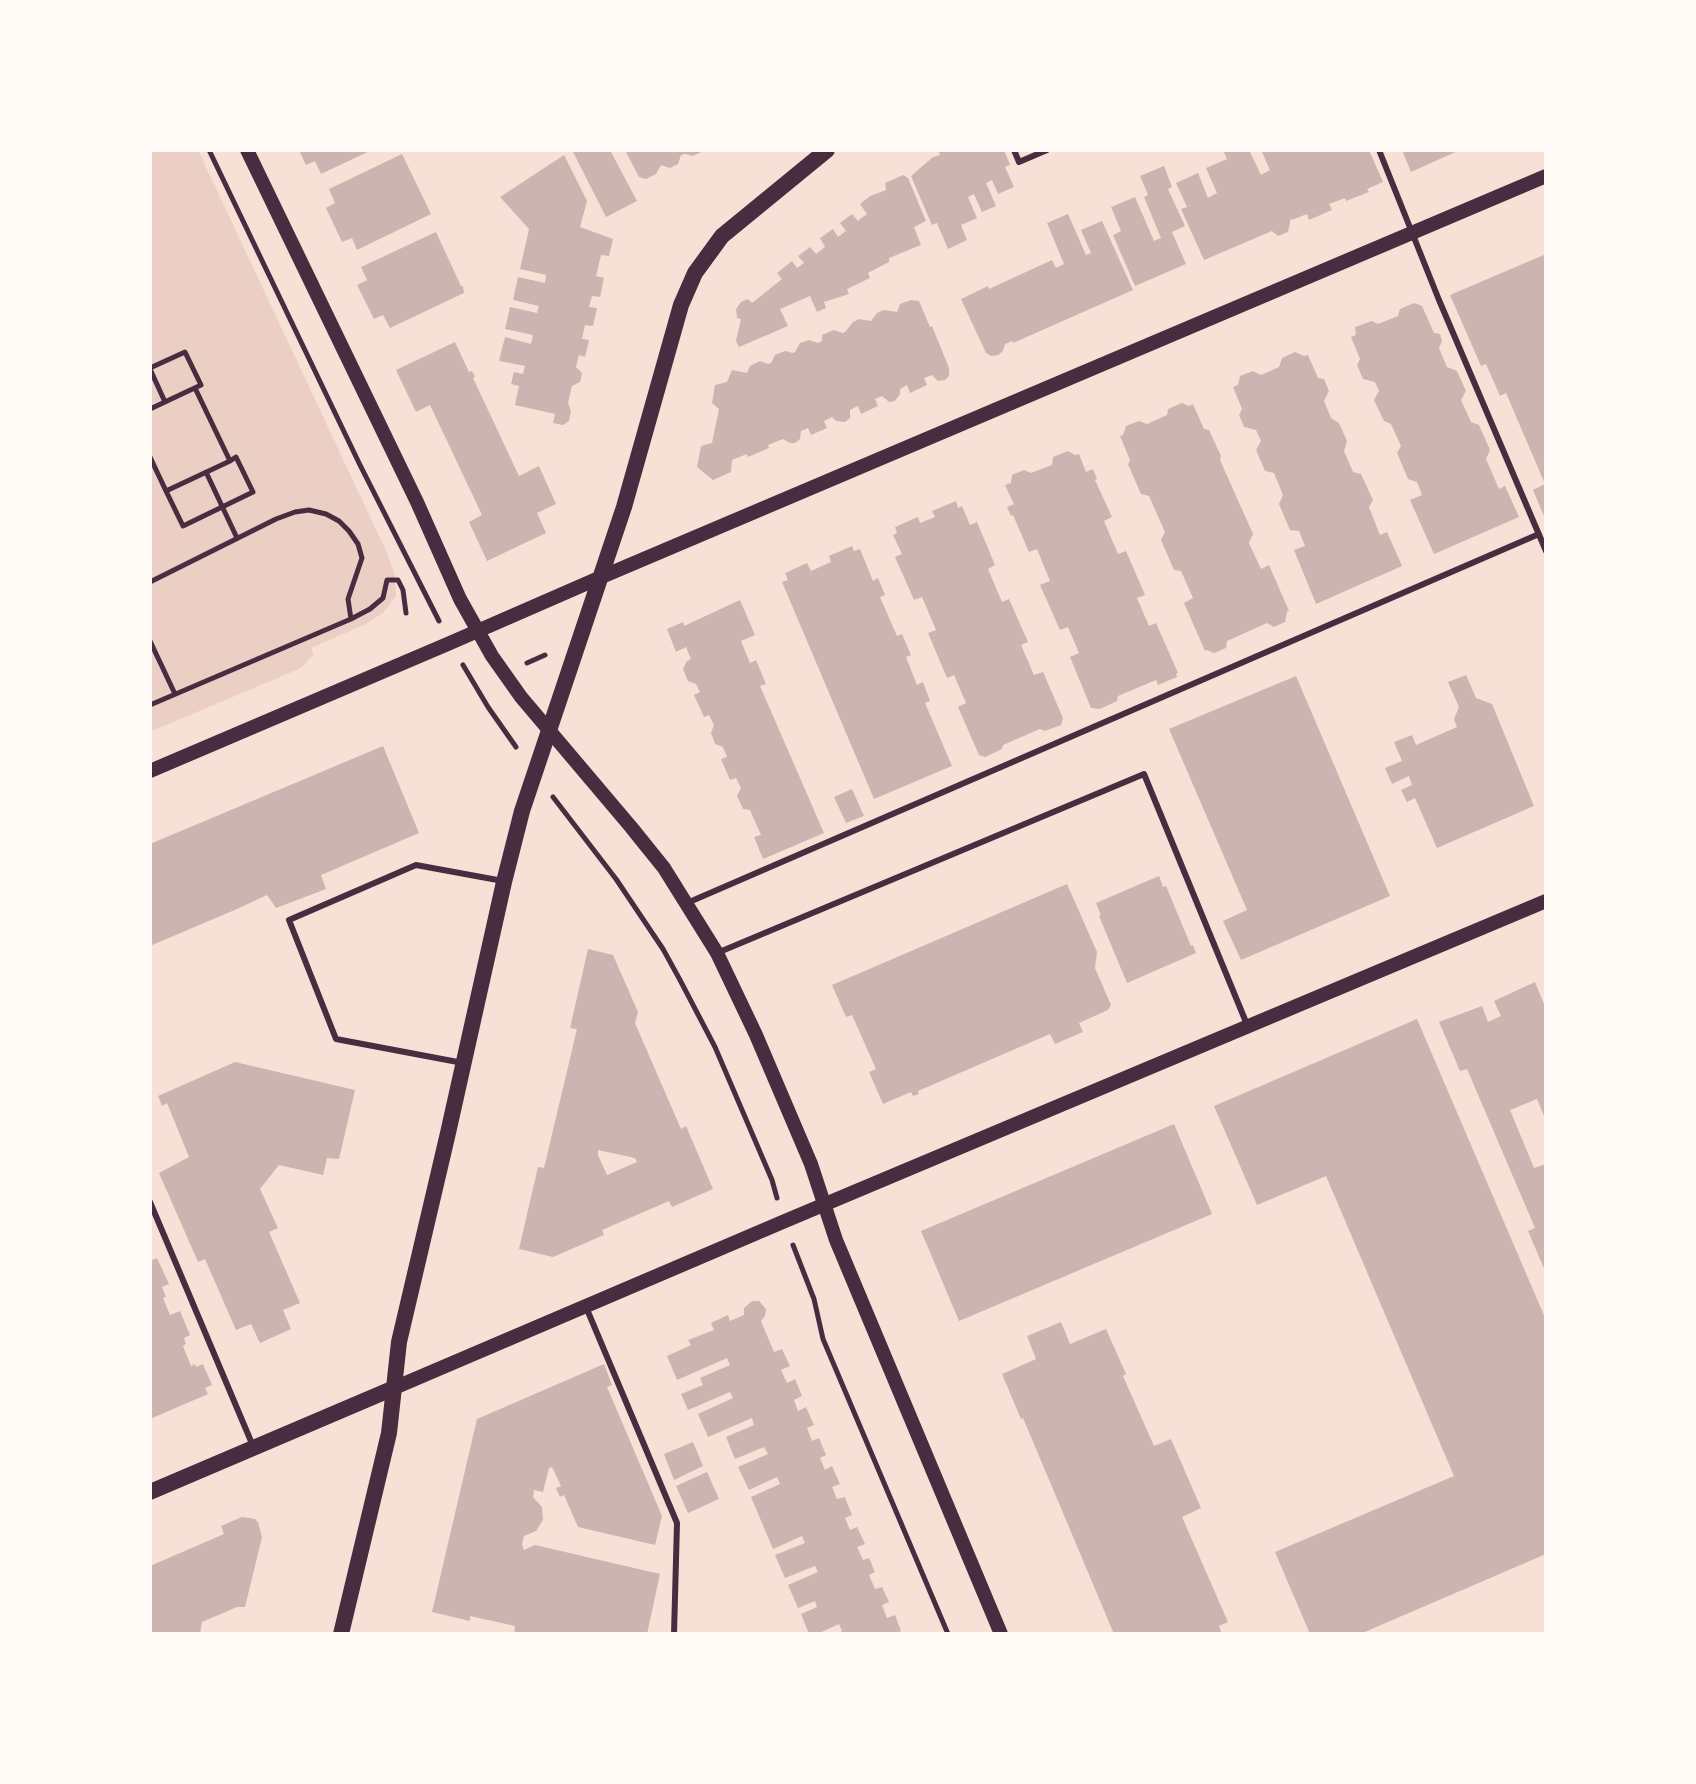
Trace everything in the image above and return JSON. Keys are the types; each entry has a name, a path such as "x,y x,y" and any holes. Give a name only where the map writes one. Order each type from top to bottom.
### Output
{"main road":[{"path":"341,1634 389,1433 399,1342 522,811 624,507 676,321 695,273 722,236 827,150"},
{"path":"150,1492 394,1388"}],"street":[{"path":"247,150 478,631 504,674 548,731 664,868 717,953 763,1050 811,1164 836,1240 1001,1634"},
{"path":"150,771 1546,176"},
{"path":"394,1388 1546,901"}],"lane":[{"path":"1014,150 1019,162 1047,150"},
{"path":"1379,150 1546,551"},
{"path":"687,903 1539,534"},
{"path":"717,953 1144,774 1248,1027"},
{"path":"463,1063 336,1039 289,920 416,865 504,882"},
{"path":"150,1202 254,1447"},
{"path":"586,1307 677,1523 674,1634"}],"path":[{"path":"209,150 421,585"},
{"path":"150,409 165,402 195,388 201,385 185,352 150,369 165,402"},
{"path":"195,388 230,461"},
{"path":"150,457 166,491 183,526 253,492 236,457 166,491"},
{"path":"206,472 237,538"},
{"path":"150,582 237,538 295,512 309,510 339,521 358,544 362,558 348,599 351,619"},
{"path":"150,705 370,609 383,598 387,580 398,580 403,590 406,613"},
{"path":"150,641 175,694"},
{"path":"488,707 508,735"}],"shaded area":[{"path":"150,150 198,150 388,555 395,575 396,596 384,612 368,623 311,648 314,654 301,668 150,732"}],"building":[{"path":"299,150 372,150 321,174 315,161 306,165"},
{"path":"572,150 610,150 637,201 606,217"},
{"path":"625,150 705,150 693,156 681,155 678,164 670,168 661,165 656,174 646,179 639,177"},
{"path":"945,150 1004,150 1010,165 1005,167 1014,187 998,194 992,180 986,183 996,206 982,212 974,194 968,197 977,218 961,225 967,240 948,249 937,223 932,225 911,176"},
{"path":"1223,150 1249,150 1261,175 1270,170 1261,150 1369,150 1383,182 1367,189 1369,192 1329,204 1332,210 1309,220 1307,214 1291,218 1288,232 1278,236 1272,231 1204,260 1181,209 1187,207 1176,183 1198,173 1208,198 1217,193 1206,168 1227,159"},
{"path":"1402,150 1460,150 1411,172"},
{"path":"402,154 431,214 357,250 352,238 342,242 326,208 335,203 329,189"},
{"path":"564,155 587,201 580,227 613,239 609,256 601,255 596,276 604,278 600,297 592,296 589,307 597,308 593,326 585,325 582,339 589,340 585,357 579,355 576,367 582,373 580,382 572,386 568,403 571,411 569,421 563,425 553,423 555,414 515,405 519,386 511,384 514,372 523,374 525,366 499,361 505,337 531,344 533,335 505,329 510,307 537,313 539,306 513,300 518,277 545,283 546,275 520,269 529,229 500,197"},
{"path":"1164,166 1172,187 1168,189 1185,226 1172,232 1186,264 1135,286 1113,235 1121,231 1111,207 1135,197 1154,241 1161,238 1144,197 1148,195 1140,176"},
{"path":"903,175 908,178 926,221 914,227 921,245 889,258 889,262 868,273 870,278 847,289 849,294 824,302 826,308 817,312 810,296 780,309 788,326 739,347 736,341 741,319 737,318 736,309 741,302 748,299 752,303 782,279 777,273 792,261 797,268 804,263 798,256 810,247 816,254 825,247 820,238 833,229 838,237 846,231 840,223 852,214 858,221 867,214 860,204 886,190 885,183"},
{"path":"1068,214 1086,255 1091,253 1081,230 1102,221 1133,290 1005,344 1003,351 991,356 986,353 961,299 1052,260 1056,268 1064,264 1047,223"},
{"path":"436,232 464,293 390,328 383,315 374,319 357,285 367,280 361,267"},
{"path":"1546,254 1546,521 1533,490 1545,484 1506,393 1500,396 1486,364 1481,366 1450,295"},
{"path":"919,301 932,326 949,368 949,376 945,380 938,381 932,375 924,378 927,385 910,393 907,385 900,389 895,401 889,402 882,396 875,399 878,406 861,414 858,406 850,410 850,418 845,422 832,417 824,421 827,428 811,435 808,428 801,431 800,439 795,443 783,439 748,457 747,454 732,460 731,472 713,480 697,467 701,446 712,443 719,409 712,403 715,385 727,382 732,370 747,373 750,366 760,361 768,364 775,355 785,351 795,352 800,343 809,340 818,343 822,341 822,335 834,330 843,333 853,322 859,319 871,321 884,310 897,312 900,304"},
{"path":"1414,303 1422,306 1434,333 1440,334 1442,341 1439,348 1447,367 1457,371 1466,391 1461,400 1471,422 1479,425 1490,450 1486,459 1499,489 1505,486 1519,517 1434,554 1410,500 1422,495 1417,482 1408,479 1397,453 1401,446 1391,424 1384,421 1374,400 1379,391 1375,382 1363,379 1357,365 1360,359 1351,337 1356,335 1355,327 1372,321 1378,324 1398,316 1400,309"},
{"path":"455,342 469,372 472,371 475,377 519,476 539,466 556,504 537,513 546,533 487,561 469,522 482,515 430,405 416,412 396,370"},
{"path":"1295,352 1308,355 1318,378 1324,379 1329,391 1324,401 1331,418 1339,423 1347,441 1344,451 1353,472 1361,474 1373,500 1369,507 1380,535 1387,532 1402,566 1316,604 1294,550 1305,546 1299,531 1290,530 1279,504 1283,495 1274,473 1265,471 1256,450 1261,441 1256,430 1244,427 1239,415 1242,409 1233,387 1238,385 1240,376 1253,371 1261,375 1279,367 1282,358"},
{"path":"1182,403 1193,404 1204,429 1209,430 1253,534 1249,543 1261,569 1269,565 1289,611 1285,622 1274,627 1267,623 1227,641 1226,648 1214,653 1205,651 1184,603 1193,598 1181,571 1174,570 1161,540 1165,532 1149,496 1141,494 1120,436 1126,426 1139,421 1147,424 1167,415 1168,409"},
{"path":"1068,451 1079,454 1086,472 1093,469 1112,517 1104,521 1118,554 1126,551 1145,595 1137,598 1149,626 1156,623 1178,673 1177,677 1158,685 1156,680 1118,696 1117,701 1100,709 1091,708 1070,657 1079,653 1068,627 1060,630 1040,585 1050,581 1037,549 1029,552 1007,507 1014,504 1005,485 1011,483 1012,475 1024,470 1031,473 1052,465 1053,457"},
{"path":"956,501 958,508 962,506 970,525 977,522 995,565 988,569 1002,602 1009,599 1028,642 1021,645 1034,675 1043,672 1063,718 1061,725 1045,731 1040,729 1003,745 1002,749 985,757 979,755 958,707 966,703 954,675 947,678 928,633 936,630 922,597 914,600 895,557 902,554 893,535 897,533 895,527 918,517 920,523 935,517 932,511"},
{"path":"852,546 854,551 860,549 873,581 878,578 885,595 880,597 897,636 902,634 911,655 906,657 917,685 923,682 930,701 925,703 952,766 874,799 782,582 788,580 785,573 807,563 811,571 831,562 829,556"},
{"path":"740,600 755,635 741,641 750,663 756,660 766,684 760,686 824,833 763,859 754,837 761,835 750,810 743,809 737,796 741,788 736,778 730,780 721,759 727,757 723,747 715,744 711,733 714,725 709,715 704,717 694,695 700,692 696,684 688,681 683,669 691,659 686,647 676,652 667,629 683,622 684,626"},
{"path":"1466,675 1476,698 1492,704 1534,806 1437,848 1415,798 1407,802 1401,790 1412,785 1409,776 1392,784 1385,768 1402,761 1394,742 1412,735 1416,745 1457,727 1454,719 1459,707 1448,682"},
{"path":"1296,676 1390,896 1241,960 1223,921 1247,910 1169,729"},
{"path":"383,746 419,833 321,875 326,889 276,908 267,895 150,946 150,844"},
{"path":"852,789 864,816 846,823 834,797"},
{"path":"1159,876 1196,953 1127,983 1096,903"},
{"path":"1067,884 1097,952 1095,968 1111,1005 1108,1010 1079,1023 1083,1032 1055,1044 1050,1034 918,1091 919,1094 913,1096 911,1092 883,1104 869,1072 876,1069 852,1015 846,1017 832,985"},
{"path":"588,949 613,955 638,1012 635,1023 681,1129 686,1126 713,1189 672,1207 669,1201 602,1230 604,1235 553,1257 519,1249 538,1167 544,1168 577,1029 570,1028","holes":["598,1150 635,1158 637,1162 607,1175"]},
{"path":"1535,982 1546,1009 1546,1121 1537,1099 1510,1110 1534,1168 1546,1164 1546,1273 1528,1231 1535,1228 1467,1069 1460,1071 1439,1022 1482,1006 1488,1022 1501,1016 1494,1001"},
{"path":"1417,1019 1546,1320 1546,1554 1360,1634 1310,1634 1275,1552 1454,1476 1326,1176 1257,1205 1214,1106"},
{"path":"235,1062 355,1090 339,1159 327,1158 323,1175 279,1165 260,1189 278,1228 269,1232 300,1303 283,1310 291,1329 260,1343 251,1324 236,1330 205,1259 198,1262 159,1173 189,1157 167,1103 162,1106 158,1096"},
{"path":"1174,1124 1212,1214 959,1321 921,1231"},
{"path":"157,1258 169,1284 162,1287 170,1315 180,1311 190,1335 184,1338 186,1344 183,1346 191,1366 203,1364 212,1385 205,1388 208,1394 150,1419 150,1261"},
{"path":"752,1301 759,1301 766,1309 761,1321 774,1352 782,1349 790,1366 781,1370 787,1383 795,1379 802,1396 794,1400 798,1411 806,1407 814,1425 807,1428 812,1441 819,1438 826,1455 820,1458 825,1470 832,1466 840,1484 832,1487 837,1499 845,1497 852,1515 845,1518 850,1530 857,1527 865,1544 857,1547 863,1560 869,1558 875,1572 869,1575 875,1589 882,1587 889,1602 882,1605 887,1618 895,1615 901,1631 895,1634 836,1634 842,1631 839,1624 817,1634 809,1634 801,1614 817,1607 815,1601 798,1608 788,1585 818,1572 815,1566 785,1578 775,1555 805,1543 802,1536 773,1549 751,1497 780,1484 777,1477 749,1490 738,1467 768,1454 764,1447 735,1459 726,1437 754,1425 752,1418 708,1437 698,1414 733,1398 730,1392 688,1410 681,1394 703,1385 700,1378 730,1365 727,1358 677,1380 667,1356 691,1345 688,1340 714,1330 711,1323 728,1315 730,1321 744,1315 744,1308"},
{"path":"1061,1322 1070,1344 1106,1329 1154,1446 1171,1439 1201,1508 1182,1517 1228,1622 1219,1626 1222,1634 1114,1634 1002,1374 1036,1359 1027,1336"},
{"path":"604,1364 612,1385 607,1387 662,1516 655,1545 578,1527 564,1495 560,1497 556,1488 561,1486 552,1467 549,1468 543,1492 534,1490 533,1497 542,1507 543,1520 536,1531 524,1536 522,1544 524,1550 535,1545 660,1574 647,1634 514,1634 515,1626 470,1616 470,1621 432,1612 477,1419"},
{"path":"693,1442 703,1466 674,1480 664,1454"},
{"path":"707,1472 719,1499 688,1513 676,1486"},
{"path":"242,1517 258,1522 262,1537 245,1607 237,1607 202,1622 200,1634 150,1634 150,1566 224,1534 221,1526"}]}
